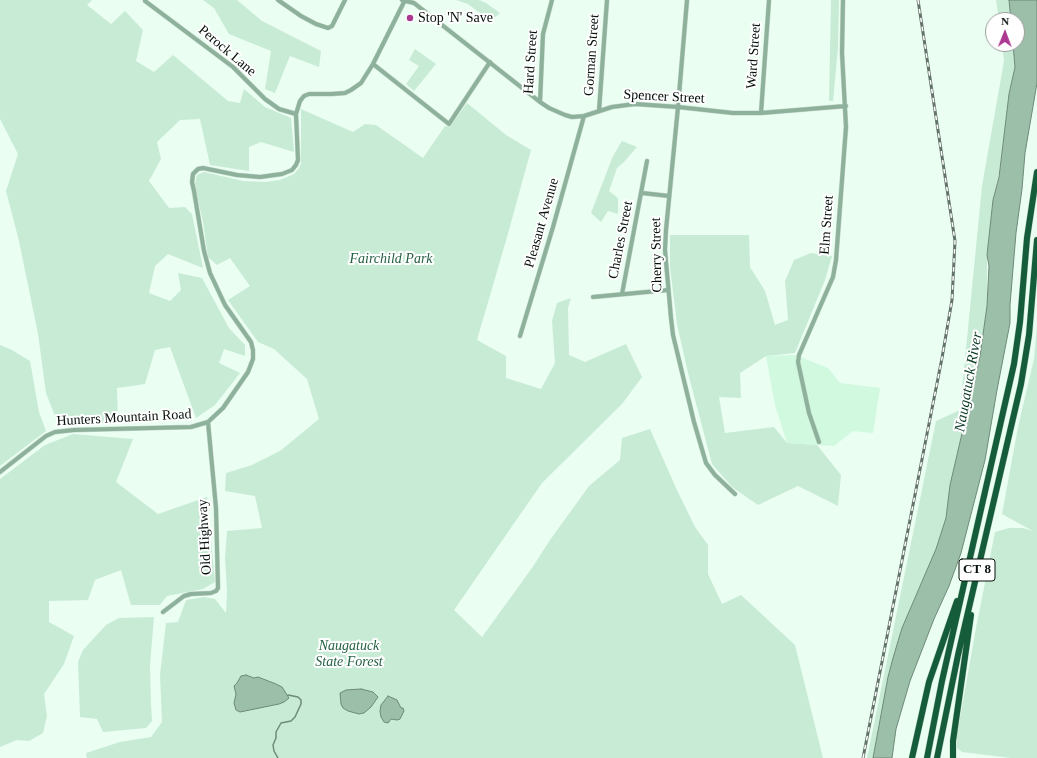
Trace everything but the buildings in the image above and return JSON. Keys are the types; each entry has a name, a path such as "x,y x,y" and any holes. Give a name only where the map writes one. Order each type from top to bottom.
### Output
{"highway":[{"name":"CT 8","path":"927,758 942,681 1014,364 1020,322 1027,238 1037,172"},
{"name":"CT 8","path":"937,758 977,569 1022,378 1029,329 1037,240"},
{"path":"953,758 953,742 957,705 977,569"},
{"path":"912,758 929,682 967,571"}],"street":[{"path":"278,0 301,16 316,24 328,28 332,26 345,0"},
{"path":"296,114 298,104 304,96 312,94 339,94 351,90 364,79 373,64 404,0"},
{"name":"Spencer Street","path":"404,0 414,3 540,102 549,108 572,117 584,116 612,106 635,104 733,113 761,113 846,106"},
{"name":"Hard Street","path":"540,102 543,34 552,0"},
{"name":"Gorman Street","path":"599,111 607,0"},
{"name":"Cherry Street","path":"687,0 665,250 668,290 674,340 694,422 706,463 715,475 735,494"},
{"name":"Ward Street","path":"761,113 769,0"},
{"name":"Elm Street","path":"819,442 809,413 798,362 799,355 833,277 836,260 846,106 842,53 843,0"},
{"name":"Perock Lane","path":"145,1 233,67 265,99 279,109 296,114"},
{"path":"373,64 449,124 490,62"},
{"name":"Hunters Mountain Road","path":"0,472 46,436 55,432 74,430 176,428 198,426 208,422 223,408 241,383 252,363 254,354 251,342 225,305 210,273 204,251 192,182 193,174 198,169 203,168 237,175 254,176 273,176 289,172 294,168 298,160 296,114"},
{"name":"Pleasant Avenue","path":"520,336 553,227 584,116"},
{"path":"642,193 647,161"},
{"name":"Charles Street","path":"622,294 642,193 669,196"},
{"path":"593,297 668,290"},
{"name":"Old Highway","path":"163,612 184,596 216,592 218,588 216,508 208,422"}],"shaded area":[{"path":"1009,0 1037,0 1037,83 1025,153 1016,233 1010,323 985,460 961,553 910,681 896,729 892,758 873,758 888,677 902,628 936,549 946,518 950,485 980,356 987,306 989,266 987,255 993,200 999,177 1009,94 1015,67 1014,52 1025,52 1025,12 1010,12"},
{"path":"795,355 828,368 840,383 880,388 873,433 853,431 834,446 787,443 775,405 766,356"},
{"path":"246,675 254,678 258,677 282,687 289,698 279,704 240,712 236,710 234,703 236,694 234,686 241,676"},
{"path":"361,689 373,692 378,697 371,707 364,713 359,714 343,708 340,693 346,690"},
{"path":"388,696 397,700 404,711 400,719 391,719 388,723 384,722 380,711 381,705"}],"green space":[{"path":"0,0 92,0 87,5 111,24 125,11 143,30 136,61 154,72 173,55 228,101 240,103 244,89 265,107 291,118 294,152 261,142 249,147 249,171 210,165 200,119 180,120 157,142 161,159 149,181 169,208 185,207 192,214 203,268 168,254 155,266 149,293 170,301 181,290 178,273 202,278 229,328 245,345 245,356 224,349 219,363 240,373 215,405 196,418 170,347 155,350 145,384 117,388 118,423 58,424 46,393 38,334 19,241 6,191 18,154 0,119"},
{"path":"203,0 237,0 262,21 321,51 319,67 290,56 275,93 265,89 271,51 229,34 214,8"},
{"path":"456,0 479,0 500,13 491,21 468,4"},
{"path":"831,0 839,0 838,48 833,101 829,101"},
{"path":"996,0 1009,0 1010,12 998,12"},
{"path":"415,49 436,64 414,91 406,84 419,66 409,60"},
{"path":"1003,52 1014,52 1015,67 1009,94 999,173 993,200 987,255 987,306 980,356 950,485 946,518 936,549 902,628 888,677 873,758 867,758 936,421 960,410 982,186 1004,61"},
{"path":"467,103 506,135 531,150 477,340 506,356 506,378 541,389 555,363 552,321 557,303 571,298 568,308 569,355 585,362 626,344 642,377 622,404 542,483 454,610 482,637 589,486 620,460 622,438 650,429 695,527 708,545 708,574 722,604 741,595 795,645 823,758 87,758 86,753 120,742 151,737 162,722 160,675 166,623 178,622 186,600 204,597 215,599 226,613 227,591 225,558 227,531 262,528 255,496 225,491 226,473 252,465 280,451 319,419 307,379 274,349 258,342 228,300 250,286 230,258 217,265 208,257 203,222 195,184 197,175 204,172 243,181 265,182 280,180 294,174 301,164 301,109 353,132 365,124 376,125 423,158 445,126 450,127"},
{"path":"622,141 637,147 617,168 609,191 618,198 618,214 608,211 601,222 591,213 613,156"},
{"path":"670,235 749,235 750,267 765,291 775,325 788,320 785,281 794,260 811,253 832,256 825,280 795,353 766,356 740,373 741,398 719,397 725,433 774,427 787,443 817,445 841,475 838,506 798,486 758,505 732,487 712,464 688,373 677,324 670,267"},
{"path":"1037,325 1037,758 1011,758 962,752 957,748 957,735 995,532 1009,528 1023,528 1033,531 1002,514 1018,427 1034,359"},
{"path":"0,345 12,350 30,361 39,412 46,431 0,466"},
{"path":"73,434 133,439 116,482 158,514 207,497 215,582 203,589 167,596 160,605 131,605 121,570 95,580 88,600 49,601 49,622 74,636 64,664 44,694 47,716 43,733 29,741 17,740 0,747 0,479 45,445"},
{"path":"154,617 150,665 152,721 146,728 103,732 97,719 80,717 78,662 83,650 106,625 119,618"}],"waterway":[{"path":"278,758 274,751 273,745 276,738 276,732 281,723 291,721 295,717 301,704 301,700 298,697 288,695"}],"railway":[{"path":"863,758 942,358 952,300 955,241 918,0"}],"place":[{"name":"Stop 'N' Save","path":"410,18"}],"park label":[{"name":"Fairchild Park","path":"391,259"},
{"name":"Naugatuck State Forest","path":"349,654"}],"water label":[{"name":"Naugatuck River","path":"969,382"}]}
